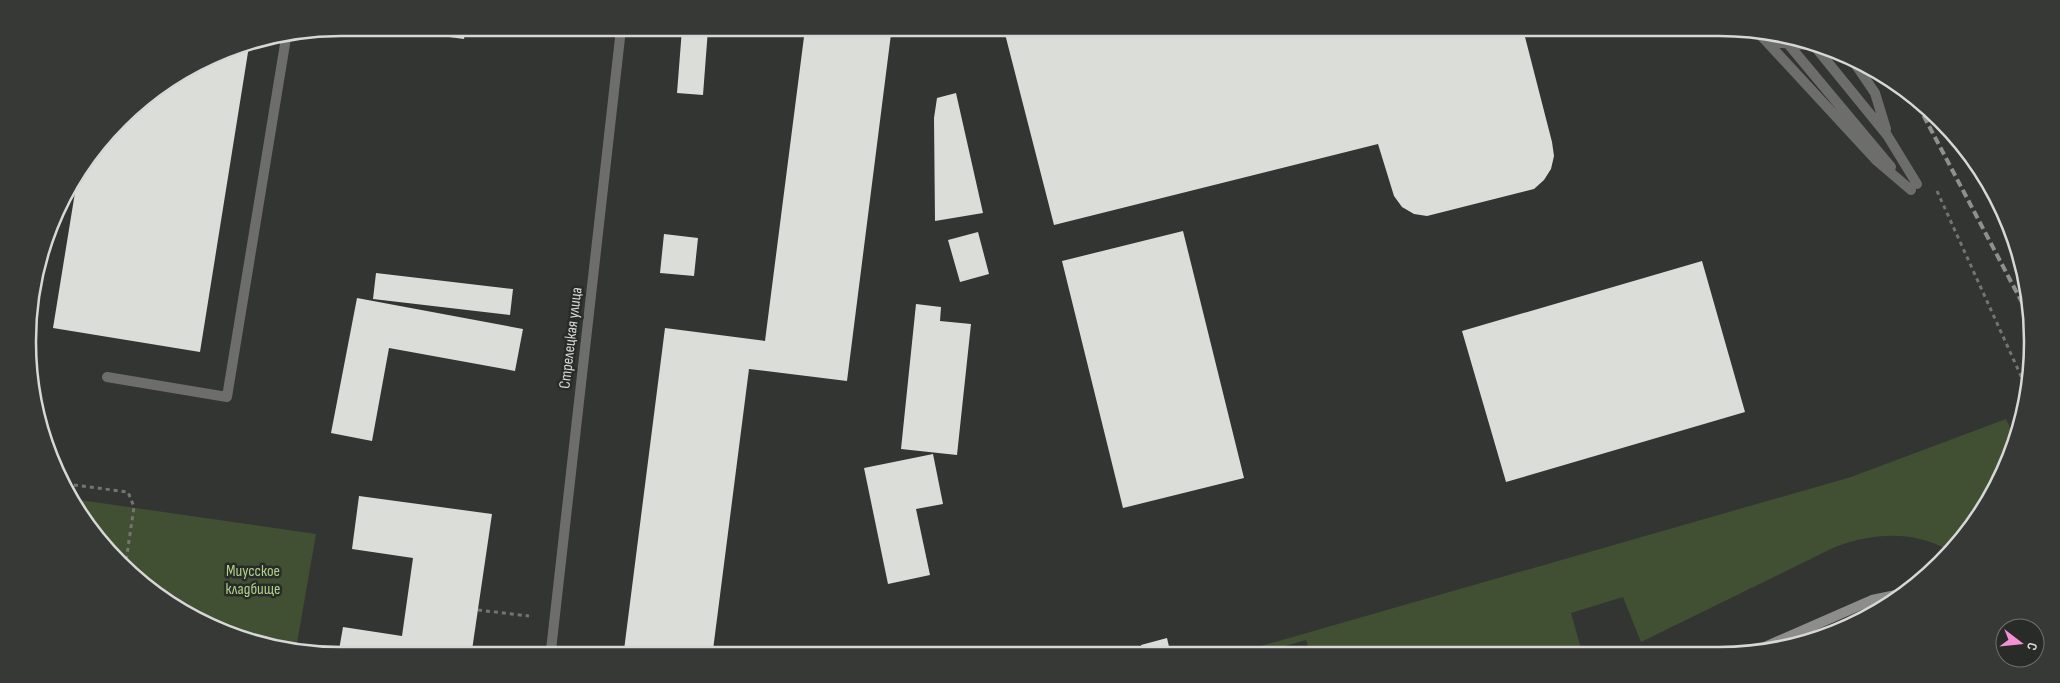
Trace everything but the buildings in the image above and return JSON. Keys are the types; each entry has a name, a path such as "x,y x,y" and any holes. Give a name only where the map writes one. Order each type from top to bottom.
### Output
{"street":[{"name":"Стрелецкая улица","path":"551,647 620,36"},
{"path":"107,377 227,397 285,41"},
{"path":"1767,42 1789,45 1914,187"},
{"path":"1767,42 1877,161 1914,187"},
{"path":"1821,53 1887,135"},
{"path":"1860,71 1875,93 1887,135 1914,187"},
{"path":"1779,641 1872,600 1884,597"}],"path":[{"path":"1936,189 2021,377"},
{"path":"72,485 128,492 134,507 127,558"},
{"path":"478,610 529,616"}],"green space":[{"path":"2006,419 2011,429 2001,458 1983,494 1961,527 1943,548 1920,539 1892,536 1849,542 1835,547 1641,642 1623,597 1571,613 1581,647 1308,647 1306,640 1282,647 1257,647 1851,477"},
{"name":"Миусское кладбище","path":"81,500 316,534 297,643 243,631 206,615 172,595 140,571 112,543"}],"railway":[{"path":"1924,116 2021,300"}]}
